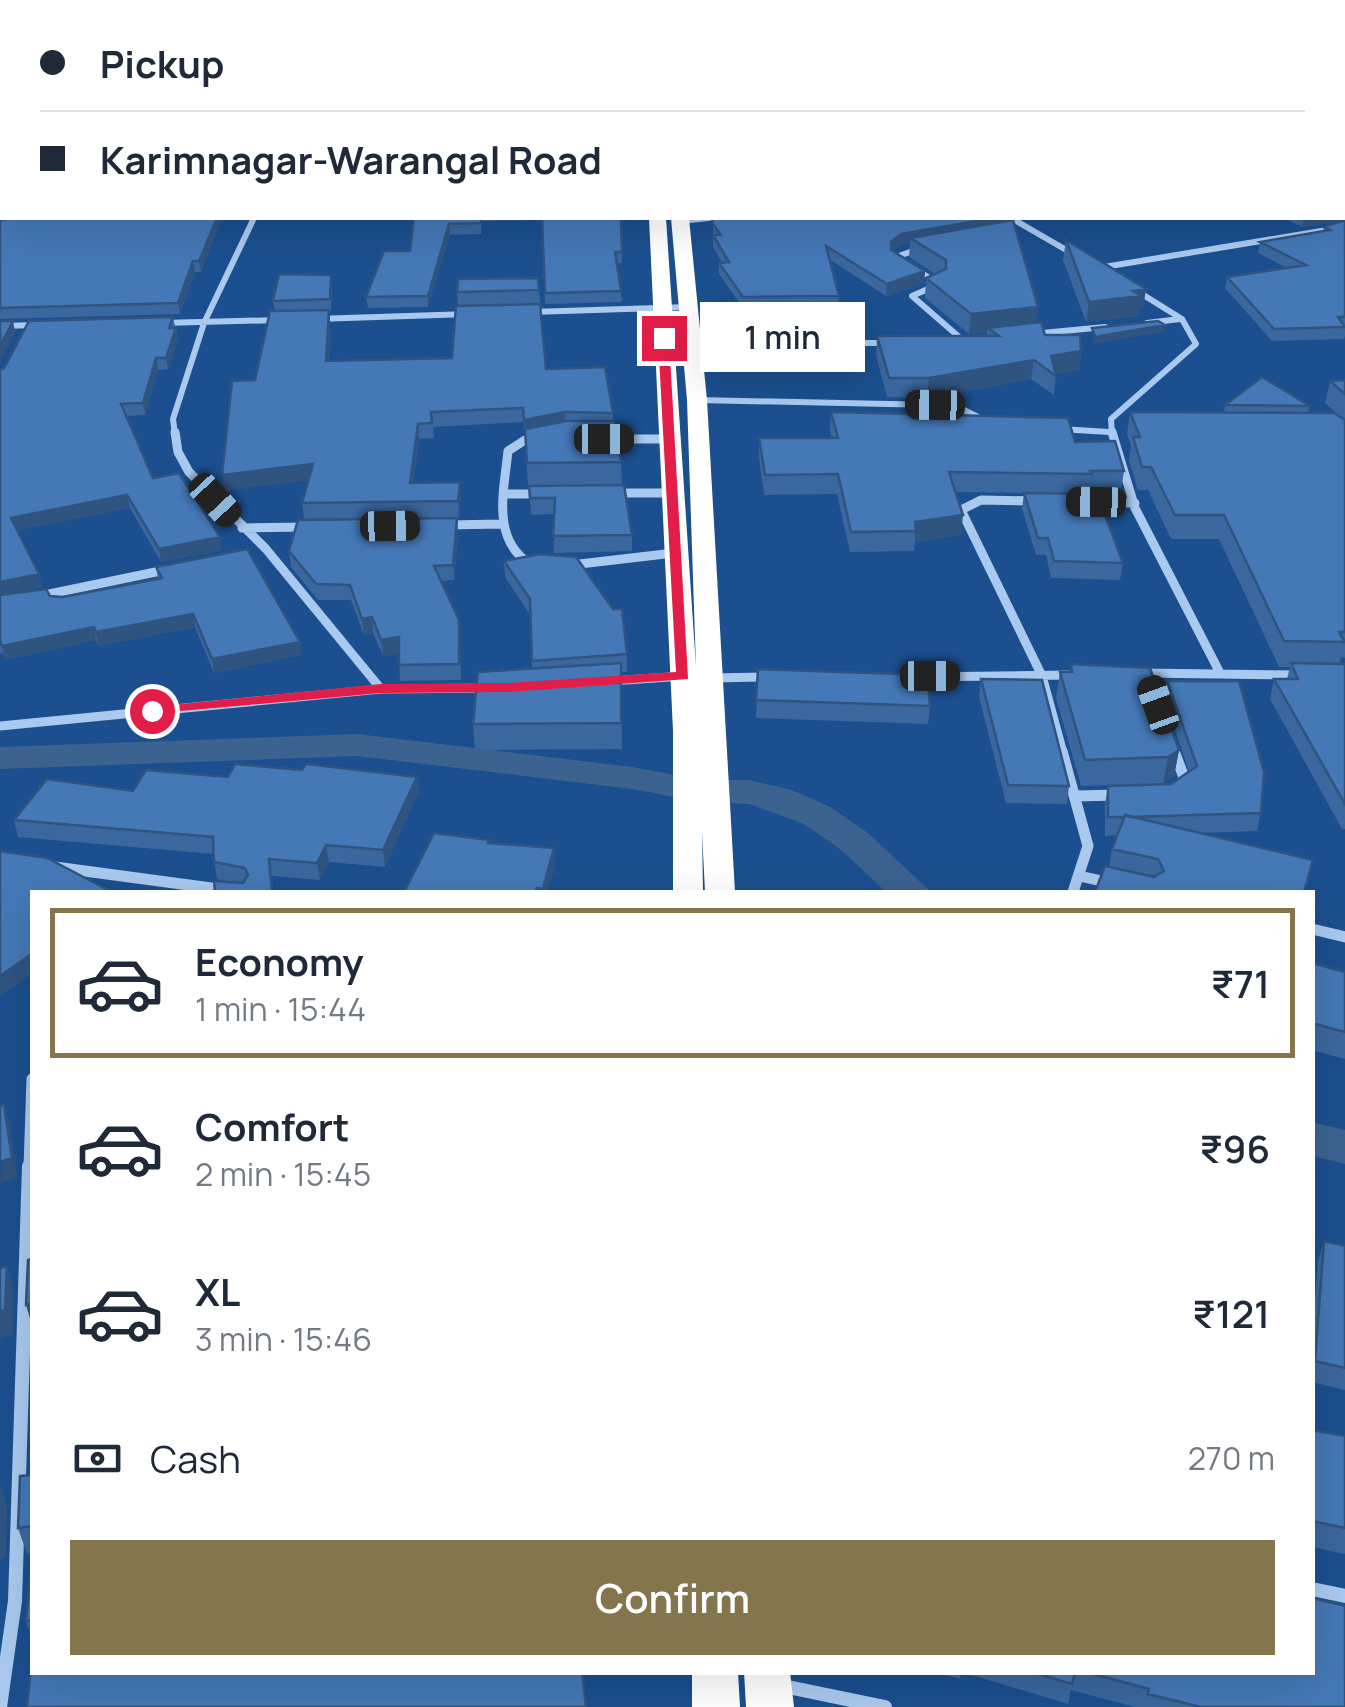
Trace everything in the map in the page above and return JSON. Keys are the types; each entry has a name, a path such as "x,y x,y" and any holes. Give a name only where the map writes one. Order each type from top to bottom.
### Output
{"highway":[{"path":"672,220 693,343 708,678 688,890"},
{"path":"672,220 662,308 674,553 683,676 700,750 720,890"},
{"path":"715,1675 716,1707"}],"street":[{"path":"253,220 204,322 173,419 174,433 189,472 266,550 381,689"},
{"path":"1015,220 1111,276"},
{"path":"1097,268 1345,227"},
{"path":"1012,232 1030,229"},
{"path":"940,245 896,257 939,284 912,296 958,336 952,343"},
{"path":"1124,284 1180,319 1196,336 1196,344 1119,412 1109,429 1134,503 1220,674"},
{"path":"522,312 690,307"},
{"path":"304,319 483,313"},
{"path":"1142,323 1180,319"},
{"path":"145,324 284,320"},
{"path":"21,338 28,325"},
{"path":"0,326 47,325"},
{"path":"1028,335 1123,325"},
{"path":"941,344 971,341"},
{"path":"693,343 903,344"},
{"path":"697,400 935,405 962,409 996,424"},
{"path":"1042,428 1130,426"},
{"path":"542,566 512,552 502,524 508,451 524,440 557,439"},
{"path":"594,439 669,440"},
{"path":"597,494 672,493"},
{"path":"504,494 560,494"},
{"path":"1058,502 980,500 961,510 1042,676 1088,846 1075,890"},
{"path":"1077,502 1134,503"},
{"path":"428,525 502,524"},
{"path":"241,528 316,526"},
{"path":"247,553 266,550"},
{"path":"553,568 674,553"},
{"path":"19,600 190,565"},
{"path":"1146,672 1152,689"},
{"path":"1129,673 1310,675"},
{"path":"904,677 1076,675"},
{"path":"605,681 683,676 787,677"},
{"path":"0,726 381,689 508,688"},
{"path":"1166,793 1185,780 1170,737"},
{"path":"1075,796 1130,794"},
{"path":"37,864 226,890"},
{"path":"1079,876 1133,888"},
{"path":"1315,930 1345,937"},
{"path":"0,1707 30,1123"},
{"path":"1315,1590 1345,1596"},
{"path":"768,1688 884,1707"}],"building":[{"path":"0,220 216,220 199,261 193,261 178,303 0,308"},
{"path":"414,220 481,220 449,224 428,296 366,297 384,251 410,251"},
{"path":"542,220 621,220 622,252 615,252 621,291 545,293"},
{"path":"982,220 901,234 891,242 891,250 925,271 887,284 826,246 839,296 743,297 719,263 729,262 713,235 721,235 712,223"},
{"path":"1013,220 1038,307 971,314 926,278 946,269 946,260 910,238"},
{"path":"1345,220 1345,317 1338,317 1345,327 1274,329 1227,277 1306,265 1260,242 1330,230 1324,227"},
{"path":"1066,240 1146,289 1133,291 1141,296 1089,302"},
{"path":"279,274 331,275 330,299 273,301"},
{"path":"538,278 539,290 457,292 458,279"},
{"path":"540,304 546,369 605,367 613,413 565,412 524,420 523,408 431,412 432,423 418,424 410,483 460,482 458,501 302,503 313,464 222,475 232,381 255,380 270,311 329,310 326,361 452,358 456,306"},
{"path":"173,317 169,328 176,328 166,358 156,358 143,403 121,404 153,478 179,473 220,537 159,549 127,495 11,518 39,574 0,582 0,370 29,321"},
{"path":"0,321 13,321 0,346"},
{"path":"1158,321 1165,325 1095,337 1092,328"},
{"path":"1041,322 1045,335 1080,335 1081,351 1051,356 1056,376 1034,360 929,378 889,378 877,336 999,336 988,328"},
{"path":"1262,377 1310,406 1225,405"},
{"path":"1345,380 1345,394 1330,381"},
{"path":"831,412 1068,418 1075,442 1115,441 1124,471 949,472 963,515 915,522 916,531 851,532 838,474 765,475 759,438 838,438"},
{"path":"1130,412 1334,413 1345,420 1345,632 1339,632 1345,642 1284,641 1224,515 1175,515 1151,467 1142,467 1133,437 1140,437"},
{"path":"566,421 615,421 621,462 527,463 525,429"},
{"path":"624,485 632,535 553,536 555,498 530,498 529,486"},
{"path":"1024,493 1097,494 1123,563 1054,561 1048,538 1038,538"},
{"path":"457,518 453,565 434,566 459,620 459,664 399,665 399,637 381,640 372,617 362,619 350,585 316,584 289,551 298,520"},
{"path":"247,549 300,642 212,659 193,614 96,632 94,627 2,646 0,641 0,595 46,589 50,596 63,597 162,578 156,567"},
{"path":"540,554 576,557 613,609 622,609 627,654 532,661 530,599 504,561"},
{"path":"621,663 621,723 473,724 478,672"},
{"path":"1291,663 1345,664 1345,804 1274,679 1298,679"},
{"path":"1071,664 1150,668 1179,750 1168,757 1085,760 1060,672 1072,672"},
{"path":"758,669 927,675 930,706 756,700"},
{"path":"981,679 1042,680 1069,786 1008,785"},
{"path":"1167,681 1239,681 1264,772 1261,813 1108,817 1108,786 1171,784 1197,766"},
{"path":"235,764 302,770 306,764 417,777 383,850 326,845 317,863 269,859 272,890 215,890 214,881 243,883 248,875 245,868 214,862 213,837 14,820 47,779 133,791 146,770 228,777"},
{"path":"1125,815 1313,860 1305,890 1096,890 1105,866 1154,877 1164,871 1158,859 1112,849"},
{"path":"434,833 489,840 488,843 554,848 543,889 405,890"},
{"path":"0,851 47,858 108,890 30,890 30,955 0,976"},
{"path":"1315,964 1345,972 1345,1032 1315,1024"},
{"path":"4,1105 12,1158 0,1162 0,1106"},
{"path":"1324,1241 1345,1246 1345,1368 1315,1361"},
{"path":"28,1260 30,1304 26,1305"},
{"path":"7,1266 5,1310 0,1311 0,1268"},
{"path":"1315,1431 1345,1436 1345,1528 1315,1522"},
{"path":"30,1475 30,1526 18,1528 20,1476"},
{"path":"30,1579 30,1620 26,1621"},
{"path":"1315,1599 1345,1606 1345,1707 1201,1707 1148,1694 1149,1689 1097,1675 1315,1675"},
{"path":"30,1675 582,1675 586,1707 27,1707"},
{"path":"1042,1675 1074,1675 1072,1684"}],"waterway":[{"path":"0,758 357,745 632,778 701,791 749,792 778,798 816,815 854,841 908,890"},
{"path":"1315,1140 1345,1147"}],"route":[{"path":"152,711 381,689 508,688 683,676 664,338"}]}
